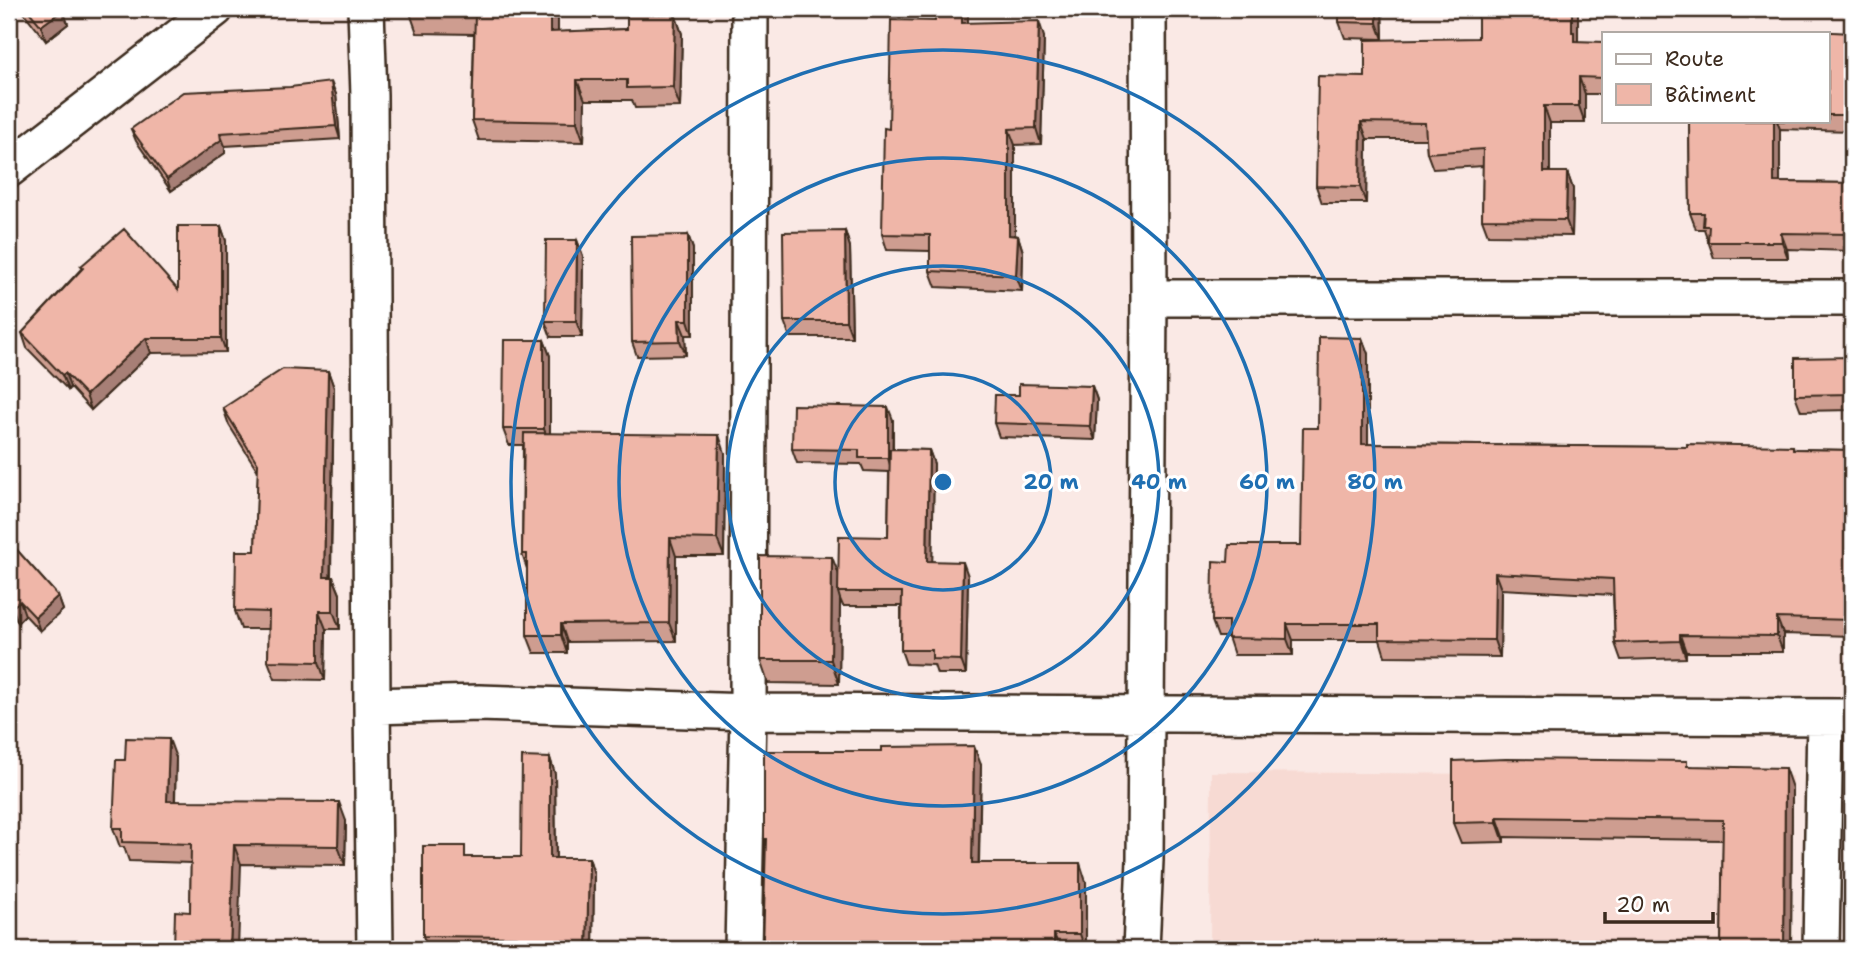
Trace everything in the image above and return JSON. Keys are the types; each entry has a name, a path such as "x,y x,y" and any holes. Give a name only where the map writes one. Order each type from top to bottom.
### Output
{"street":[{"path":"366,9 369,95 375,949"},
{"path":"743,949 748,712 750,9"},
{"path":"1141,949 1145,860 1148,9"},
{"path":"9,169 195,15"},
{"path":"1149,298 1852,298"},
{"path":"372,706 479,703 748,712 1839,717 1821,949"}],"shaded area":[{"path":"1211,772 1792,776 1791,949 1210,949"}],"building":[{"path":"27,9 62,9 63,10 41,26"},
{"path":"410,9 550,9 550,32 627,29 627,15 675,14 673,87 627,88 627,80 577,80 577,122 472,120 475,14 410,13"},
{"path":"935,9 962,9 962,23 1039,21 1036,128 1009,129 1009,235 1018,236 1016,275 930,271 930,235 882,234 884,128 889,129 891,20 935,21"},
{"path":"1339,9 1377,9 1377,23 1339,22"},
{"path":"1478,9 1572,9 1574,41 1602,42 1602,78 1579,77 1579,106 1544,106 1544,172 1567,172 1566,220 1482,219 1483,149 1427,153 1425,123 1361,122 1360,187 1316,186 1318,76 1365,77 1365,40 1478,38"},
{"path":"1813,31 1852,33 1852,115 1829,115 1829,32"},
{"path":"331,82 336,126 220,133 221,140 167,179 131,129 183,92 290,87"},
{"path":"1689,122 1774,122 1774,182 1852,183 1852,234 1781,233 1782,242 1708,242 1709,226 1703,226 1704,213 1690,213"},
{"path":"178,226 221,226 221,338 146,338 86,395 65,373 62,375 22,333 83,268 81,266 124,229 178,290"},
{"path":"845,231 846,321 784,321 783,232"},
{"path":"688,235 688,320 679,320 680,341 632,342 631,236"},
{"path":"546,240 577,240 576,321 545,321"},
{"path":"1319,337 1362,338 1362,444 1687,447 1687,444 1852,450 1852,620 1777,618 1777,636 1680,635 1680,641 1615,643 1613,579 1495,573 1494,640 1379,639 1379,624 1287,624 1287,639 1228,638 1228,621 1212,621 1213,561 1228,562 1229,545 1301,545 1303,428 1318,428"},
{"path":"504,340 544,340 544,429 503,429"},
{"path":"1852,357 1852,394 1795,395 1795,358"},
{"path":"283,369 328,371 324,577 333,577 333,611 319,611 319,662 268,661 269,612 235,611 236,551 255,551 258,464 223,408"},
{"path":"1019,384 1092,386 1090,426 994,423 995,395 1019,395"},
{"path":"793,405 888,407 888,458 859,458 859,450 792,449"},
{"path":"524,433 719,435 717,539 670,538 669,623 561,624 561,635 527,635 527,554 522,554"},
{"path":"890,449 929,450 927,561 963,562 961,660 932,659 932,650 901,650 902,592 838,592 839,536 888,537"},
{"path":"9,541 58,596 35,617 20,601 12,607 9,603"},
{"path":"760,556 832,557 831,660 760,660"},
{"path":"126,738 169,739 167,801 339,802 338,846 234,845 230,949 174,949 175,911 190,912 191,844 122,842 122,828 113,828 116,760 125,760"},
{"path":"974,746 972,863 1080,863 1080,934 1054,934 1054,949 763,949 766,839 764,751 882,751 882,747"},
{"path":"522,757 550,758 550,858 589,858 587,949 516,949 517,937 423,936 423,846 465,846 465,857 521,857"},
{"path":"1453,761 1687,761 1687,766 1785,768 1784,949 1721,949 1723,820 1497,817 1497,822 1453,823"},
{"path":"1851,765 1852,865 1849,865"}]}
